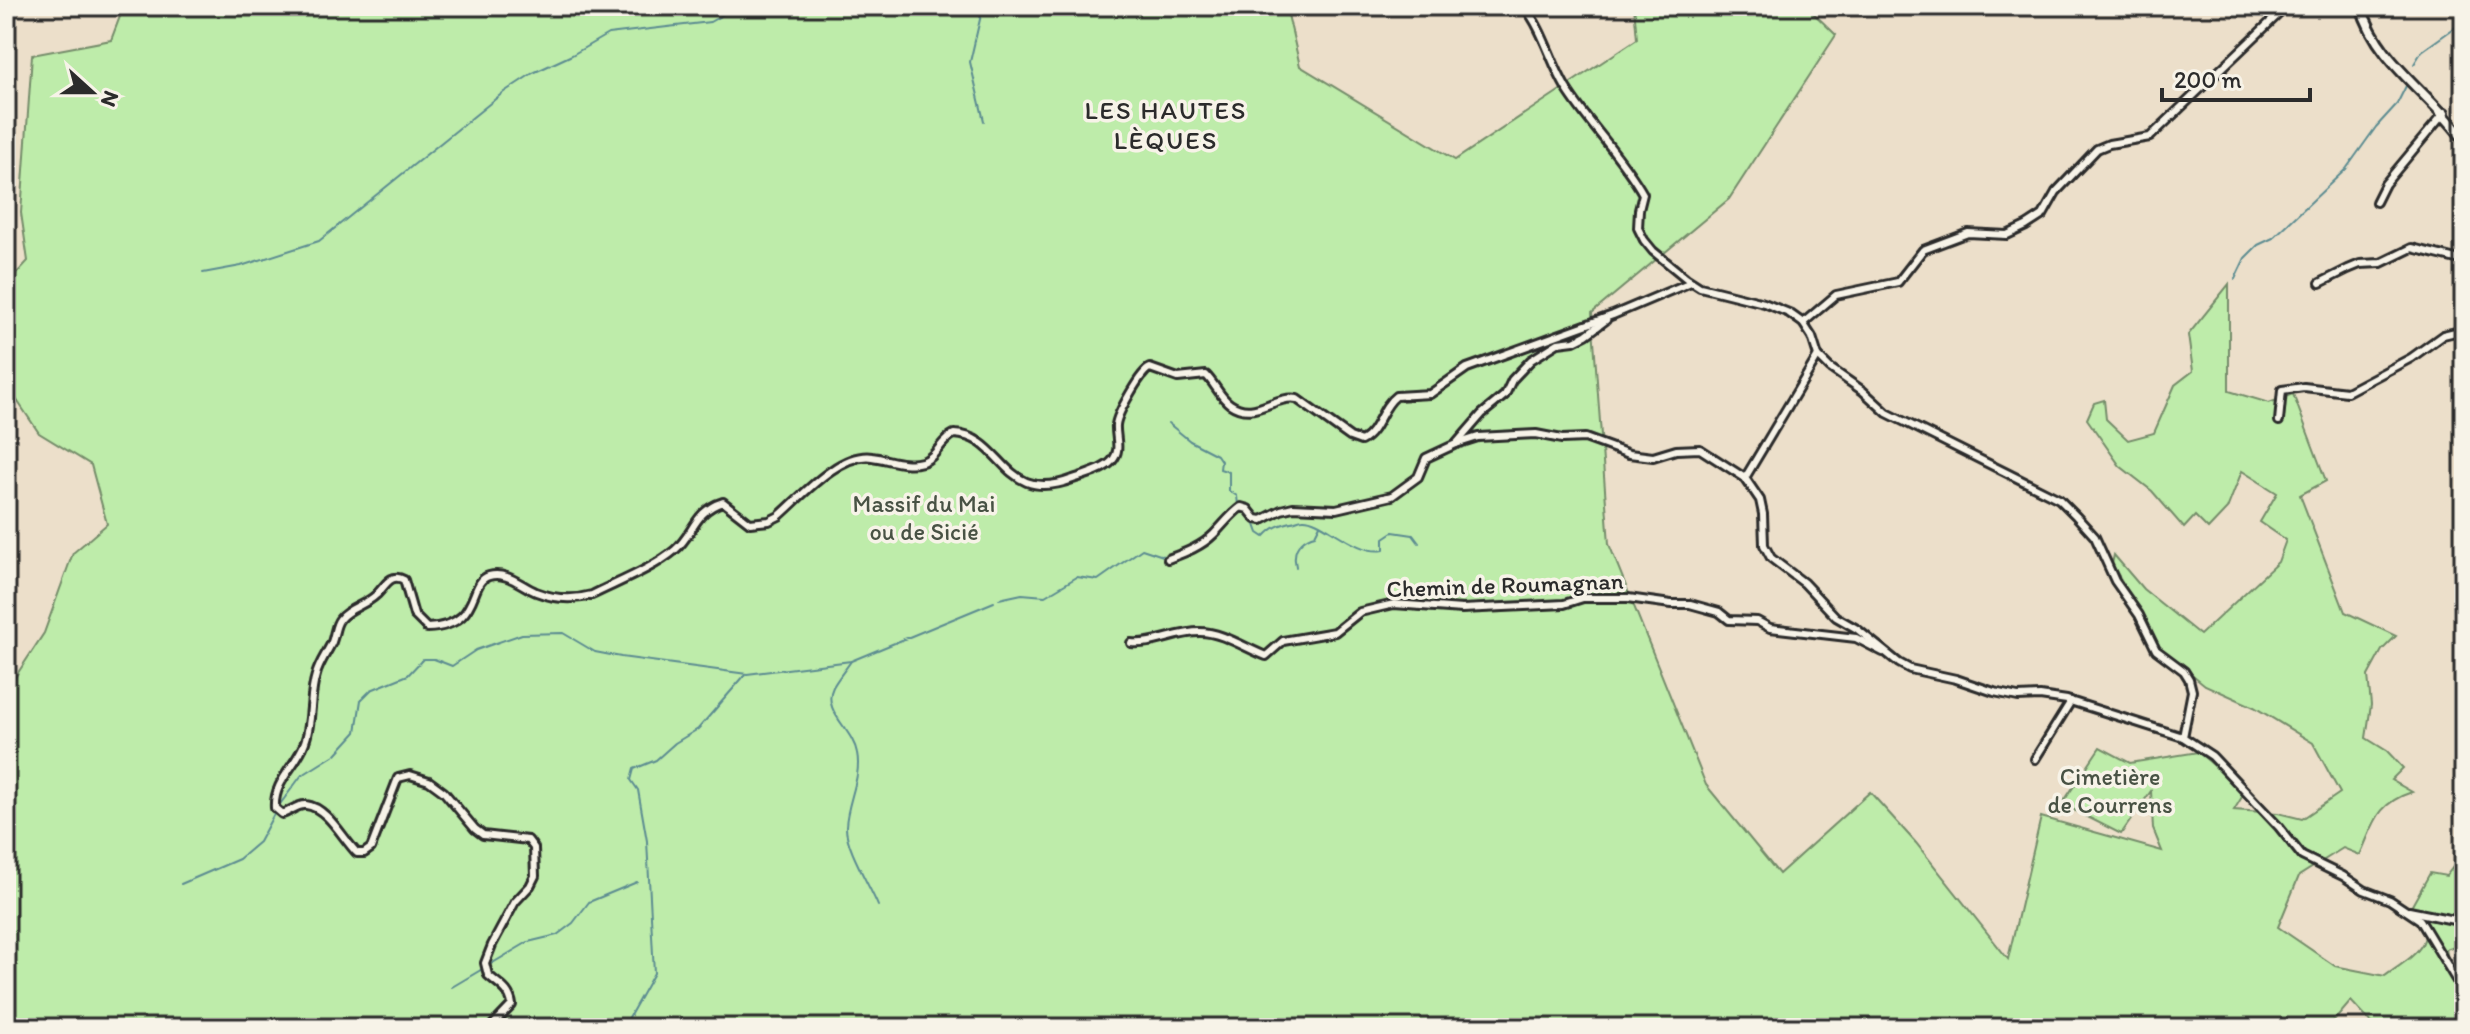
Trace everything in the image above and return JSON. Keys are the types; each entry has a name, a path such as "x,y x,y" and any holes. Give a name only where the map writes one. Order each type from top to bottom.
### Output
{"main road":[{"path":"2363,6 2393,55 2464,140"},
{"path":"2444,113 2464,132"}],"street":[{"path":"1524,6 1536,21 1566,88 1631,173 1643,194 1638,228 1653,251 1691,282 1789,313 1803,323 1812,337 1818,356 1842,379 1863,391 1887,413 2059,499 2095,537 2115,581 2139,615 2156,650 2184,671 2189,679 2192,691 2183,737"},
{"path":"1701,6 1731,6"},
{"path":"1803,323 1836,295 1898,282 1923,250 1968,233 2007,235 2043,215 2056,192 2097,149 2150,137 2287,6"},
{"path":"2376,202 2385,184 2444,113"},
{"path":"2320,283 2360,264 2381,263 2412,248 2464,261"},
{"path":"490,1028 512,1005 511,996 488,975 485,963 505,919 535,876 534,848 528,840 483,835 444,792 429,781 410,775 398,778 371,848 364,853 357,853 324,815 308,804 282,814 275,808 278,787 308,736 309,708 316,674 341,616 375,597 392,578 404,580 414,615 427,628 443,627 461,617 473,601 481,580 487,576 501,575 545,595 580,598 592,595 677,549 694,523 711,506 723,502 750,523 769,521 779,516 845,459 869,456 908,464 922,462 931,458 938,446 954,434 972,438 1013,475 1026,482 1044,486 1060,483 1102,468 1113,460 1118,447 1116,421 1143,371 1150,368 1178,378 1206,375 1226,400 1245,410 1264,408 1288,398 1297,399 1350,437 1361,441 1370,435 1387,404 1396,396 1430,394 1467,368 1613,315 1691,282"},
{"path":"1456,444 1482,414 1505,395 1512,380 1531,360 1558,343 1574,341 1586,335 1613,315"},
{"path":"2279,421 2282,390 2304,387 2347,392 2402,363 2443,335 2464,330"},
{"path":"1745,478 1818,356"},
{"path":"1168,559 1189,552 1213,536 1230,514 1241,507 1262,520 1293,507 1336,509 1392,496 1418,477 1426,458 1478,437 1523,434 1562,439 1585,438 1629,454 1653,457 1676,450 1700,449 1745,478 1762,506 1766,552 1804,583 1836,617 1910,669 2018,697 2040,696 2071,701 2183,737 2219,764 2302,856 2409,911 2464,922"},
{"name":"Chemin de Roumagnan","path":"1131,643 1143,644 1198,632 1211,633 1266,656 1283,641 1335,632 1360,612 1394,604 1462,609 1564,604 1583,598 1628,598 1705,607 1729,620 1757,621 1770,628 1856,638 1888,655"},
{"path":"2035,759 2071,701"},
{"path":"2409,911 2420,920 2434,940 2464,993"}],"green space":[{"name":"Massif du Mai ou de Sicié","path":"124,6 1286,6 1300,66 1455,160 1637,39 1634,6 1806,6 1836,35 1729,199 1592,313 1609,544 1706,785 1779,874 1870,792 1916,843 2008,959 2041,817 2162,851 2153,829 2151,791 2121,834 2062,804 2100,747 2130,763 2198,752 2245,792 2234,810 2278,813 2302,819 2340,793 2313,743 2254,707 2205,685 2161,649 2112,564 2114,555 2143,589 2200,635 2278,562 2286,540 2260,522 2277,493 2242,471 2227,509 2208,529 2195,516 2184,528 2152,491 2120,466 2087,419 2094,403 2104,400 2106,419 2128,440 2154,433 2175,385 2193,371 2188,335 2229,284 2229,391 2269,403 2293,394 2326,481 2300,495 2345,612 2396,636 2382,650 2368,676 2371,705 2366,738 2387,751 2403,768 2391,780 2412,792 2391,802 2378,816 2360,855 2343,848 2299,876 2278,927 2335,966 2385,976 2414,955 2424,939 2425,930 2410,909 2430,873 2446,876 2453,867 2464,867 2464,943 2446,949 2451,978 2464,996 2464,1028 2376,1028 2351,1001 2328,1028 6,1028 6,691 44,633 73,553 107,524 91,465 39,433 6,384 6,285 28,261 21,213 32,55 111,40"}],"waterway":[{"path":"203,273 241,266 319,241 504,92 533,73 608,34 710,22 738,6"},
{"path":"980,6 981,15 970,62 984,121"},
{"path":"2414,64 2422,51 2464,21"},
{"path":"2235,279 2245,258 2258,245 2273,238 2346,169 2397,104 2407,84"},
{"path":"1168,423 1190,441 1217,455 1221,461 1220,469 1229,472 1229,491 1237,496 1238,505"},
{"path":"1254,522 1258,533 1264,537 1276,527 1303,519 1373,550 1384,550 1384,538 1393,532 1413,535 1419,543"},
{"path":"1296,567 1297,548 1315,535 1320,525"},
{"path":"999,599 1022,594 1045,596 1077,577 1098,580 1142,549 1163,556"},
{"path":"278,807 301,776 336,754 356,732 361,700 371,690 408,675 423,659 434,659 452,666 476,650 522,634 563,633 595,652 747,674 851,661 994,602"},
{"path":"851,661 830,696 834,712 857,753 858,771 847,817 847,835 878,906"},
{"path":"623,1028 654,973 647,841 638,790 631,780 634,769 656,760 698,729 745,675"},
{"path":"181,884 239,859 259,842 275,812"},
{"path":"452,987 528,942 557,935 573,923 589,902 637,882"}],"district":[{"name":"LES HAUTES LÈQUES","path":"1166,125"}],"park label":[{"name":"Cimetière de Courrens","path":"2110,791"}]}
